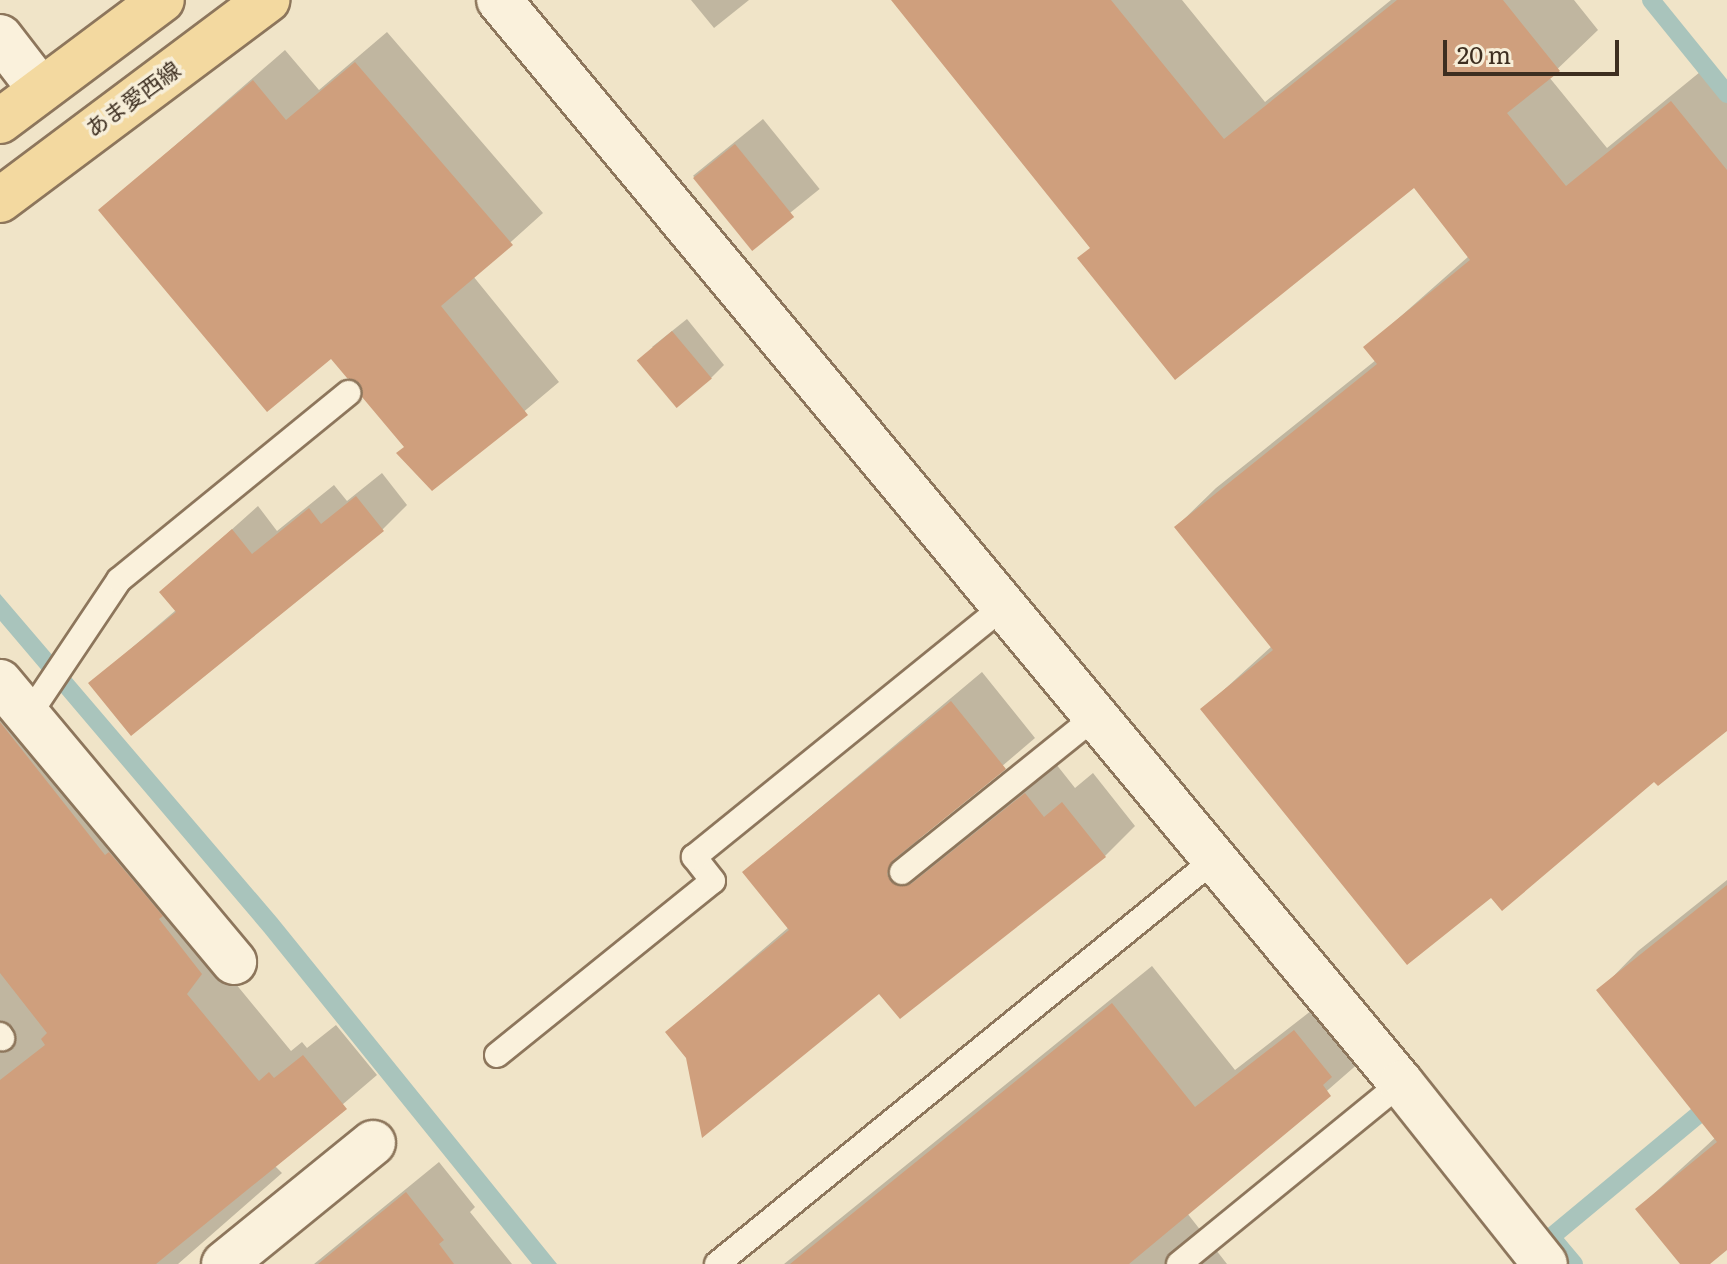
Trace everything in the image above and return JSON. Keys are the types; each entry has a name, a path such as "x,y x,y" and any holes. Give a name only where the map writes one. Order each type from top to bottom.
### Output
{"main road":[{"path":"0,121 162,0"},
{"name":"あま愛西線","path":"0,200 267,0"}],"street":[{"path":"499,0 1401,1083 1545,1264"},
{"path":"0,37 40,89"},
{"path":"0,682 38,701 234,962"},
{"path":"224,1264 373,1143"}],"lane":[{"path":"38,701 119,580 348,393"},
{"path":"497,1055 713,881 694,857 1004,606"},
{"path":"902,872 1096,716"},
{"path":"717,1264 1215,859"},
{"path":"1179,1264 1401,1083"}],"water":[{"path":"0,594 277,918 557,1264 532,1264 264,932 0,621"}],"building":[{"path":"891,0 1111,0 1224,139 1397,0 1503,0 1560,71 1507,113 1566,186 1671,101 1727,170 1727,731 1658,786 1654,782 1502,911 1491,898 1407,965 1200,709 1273,650 1174,527 1377,364 1363,347 1470,260 1414,188 1175,380 1077,258 1090,248"},
{"path":"355,62 513,245 441,306 528,415 432,491 396,453 404,447 362,397 360,384 347,378 331,359 267,412 98,210 253,80 286,120"},
{"path":"735,144 794,217 752,251 693,178"},
{"path":"672,331 712,378 677,408 637,361"},
{"path":"356,496 384,531 131,736 88,683 176,612 159,592 232,529 252,554 309,508 321,524"},
{"path":"951,701 1006,769 893,860 887,874 891,882 911,884 1025,793 1044,817 1062,802 1106,857 900,1019 879,994 702,1138 686,1058 665,1032 789,930 742,872"},
{"path":"0,722 105,855 109,852 163,916 159,919 202,974 187,994 259,1081 269,1072 274,1078 303,1055 347,1109 156,1264 0,1264 0,1080 45,1045 41,1039 47,1033 0,973"},
{"path":"1727,885 1727,1250 1710,1264 1680,1264 1635,1209 1717,1142 1596,990"},
{"path":"1112,1003 1195,1107 1294,1030 1332,1077 1323,1085 1331,1096 1129,1264 790,1264"},
{"path":"406,1192 444,1240 439,1244 454,1264 318,1264"}],"waterway":[{"path":"1651,0 1727,94"},
{"path":"1574,1264 1551,1237 1727,1091"}]}
